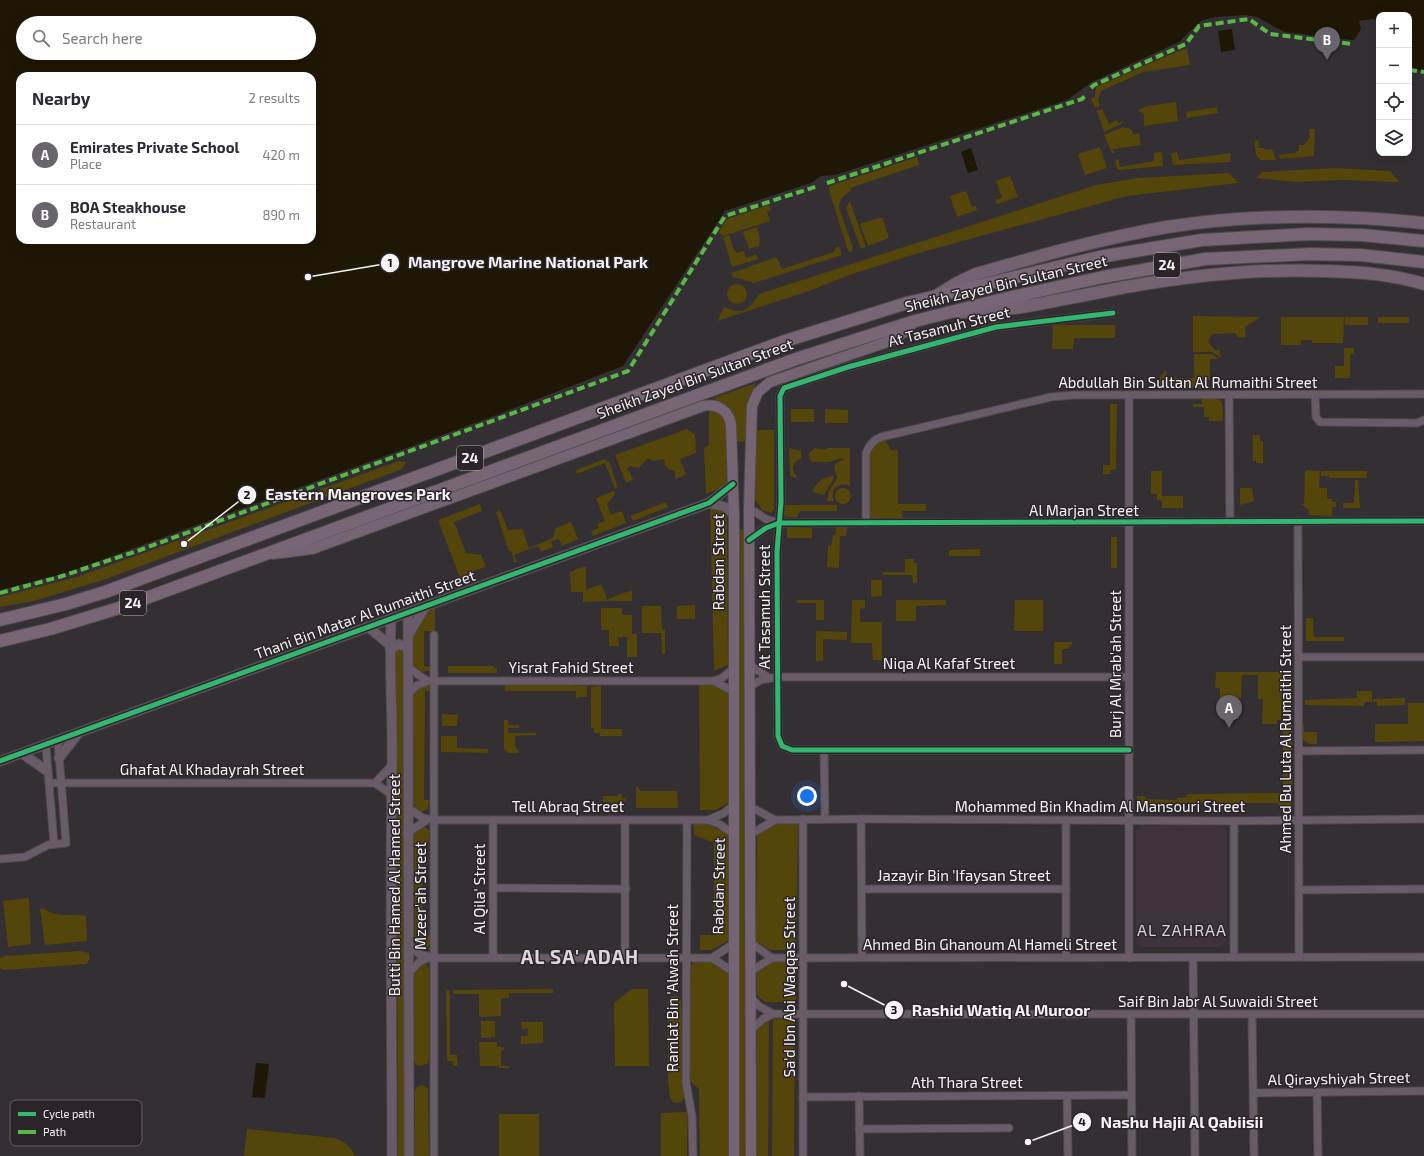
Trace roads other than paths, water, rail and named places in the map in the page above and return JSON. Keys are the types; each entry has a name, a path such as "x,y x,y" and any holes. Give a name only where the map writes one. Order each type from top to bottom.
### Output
{"highway":[{"name":"Sheikh Zayed Bin Sultan Street","path":"0,620 105,592 785,341 836,324 939,294 1099,257 1202,240 1308,234 1362,235 1424,241"},
{"name":"Sheikh Zayed Bin Sultan Street","path":"0,641 50,630 98,615 796,359 915,322 1103,277 1205,259 1310,254 1361,255 1424,262"}],"main road":[{"path":"939,294 957,283 981,273 1115,238 1168,227 1229,220 1300,216 1356,217 1424,223"},
{"path":"953,312 987,312 1011,309 1139,285 1238,273 1308,270 1359,272 1424,280"},
{"path":"1402,277 1424,284"},
{"name":"Rabdan Street","path":"751,1156 752,943 749,508 752,406 754,399 763,387 777,379 887,342 903,333 915,322"},
{"name":"Rabdan Street","path":"263,555 292,553 312,549 703,406 718,406 728,416 731,425 734,515 734,1156"},
{"path":"732,452 740,446 747,447 751,450"}],"street":[{"name":"At Tasamuh Street","path":"1113,313 996,327 878,358 786,386 780,396 781,502 779,523 777,677 778,736 780,743 789,749 1129,750"},
{"name":"Abdullah Bin Sultan Al Rumaithi Street","path":"866,523 866,453 870,445 878,438 1053,396 1424,394"},
{"name":"Burj Al Mrab'ah Street","path":"1129,395 1130,958"},
{"path":"1229,395 1230,522"},
{"path":"1315,395 1316,417 1320,422 1417,423 1424,420"},
{"name":"Thani Bin Matar Al Rumaithi Street","path":"0,762 709,503 733,484"},
{"path":"709,503 726,507 734,515"},
{"name":"Al Marjan Street","path":"749,508 766,519 779,523 1424,522"},
{"name":"Ahmed Bu Luta Al Rumaithi Street","path":"1298,521 1299,957"},
{"name":"Al Marjan Street","path":"749,540 766,528 779,523"},
{"path":"408,635 425,607"},
{"name":"Butti Bin Hamed Al Hamed Street","path":"408,613 409,693 407,833 409,945 409,1156"},
{"name":"Butti Bin Hamed Al Hamed Street","path":"392,619 390,647 392,765 392,1156"},
{"path":"368,628 390,647 397,644 403,644 408,648"},
{"name":"Mzeer'ah Street","path":"434,635 431,681 430,820 434,1156"},
{"path":"1299,657 1424,657"},
{"path":"750,665 769,678"},
{"path":"408,666 420,676 431,681"},
{"name":"Yisrat Fahid Street","path":"431,681 714,681 722,678 734,669"},
{"name":"Niqa Al Kafaf Street","path":"751,686 769,678 777,677 1129,677"},
{"path":"409,693 416,686 431,681"},
{"name":"Yisrat Fahid Street","path":"714,681 734,692"},
{"path":"59,758 77,734"},
{"path":"0,859 25,857 46,846 66,843 58,742"},
{"path":"46,746 54,844"},
{"path":"824,750 825,819"},
{"path":"1299,751 1424,750"},
{"path":"23,754 47,771"},
{"path":"392,765 375,783 392,795"},
{"name":"Ghafat Al Khadayrah Street","path":"49,783 375,783"},
{"name":"Tell Abraq Street","path":"708,820 724,813 734,805"},
{"path":"751,807 775,820"},
{"path":"408,808 430,820"},
{"name":"Mohammed Bin Khadim Al Mansouri Street","path":"751,834 775,820 803,819 1299,821 1424,819"},
{"name":"Sa'd Ibn Abi Waqqas Street","path":"803,819 803,1156"},
{"path":"862,819 862,957"},
{"path":"407,833 430,820"},
{"name":"Tell Abraq Street","path":"430,820 708,820 719,824 735,835"},
{"name":"Al Qila' Street","path":"493,820 493,957"},
{"path":"625,820 625,958"},
{"name":"Ramlat Bin 'Alwah Street","path":"687,820 686,1083 692,1116 693,1156"},
{"path":"1066,820 1066,957"},
{"path":"1234,821 1234,957"},
{"path":"494,888 626,889"},
{"name":"Jazayir Bin 'Ifaysan Street","path":"862,889 1066,889"},
{"path":"1299,890 1424,889"},
{"path":"751,972 772,958 752,943"},
{"path":"712,958 733,944"},
{"path":"409,945 416,951 431,958"},
{"path":"409,973 419,962 431,958 493,957 712,958 724,964 734,972"},
{"name":"Ahmed Bin Ghanoum Al Hameli Street","path":"772,958 1424,957"},
{"path":"1193,958 1194,1156"},
{"path":"751,998 763,1009 773,1014"},
{"path":"752,1029 763,1019 773,1014"},
{"name":"Saif Bin Jabr Al Suwaidi Street","path":"773,1014 1424,1014"},
{"path":"1132,1015 1132,1156"},
{"path":"1252,1015 1254,1156"},
{"name":"Al Qirayshiyah Street","path":"1254,1093 1424,1091"},
{"path":"1317,1092 1318,1156"},
{"name":"Ath Thara Street","path":"803,1097 1131,1095"},
{"path":"859,1096 860,1156"},
{"path":"1067,1096 1068,1156"},
{"path":"859,1129 1009,1128"}],"place":[{"name":"BOA Steakhouse","path":"1327,60"},
{"name":"Mangrove Marine National Park","path":"308,277"},
{"name":"Eastern Mangroves Park","path":"184,544"},
{"name":"Emirates Private School","path":"1229,728"},
{"name":"Rashid Watiq Al Muroor","path":"844,984"},
{"name":"Nashu Hajii Al Qabiisii","path":"1028,1142"}],"district":[{"name":"AL ZAHRAA","path":"1182,930"},
{"name":"AL SA' ADAH","path":"580,957"}]}
